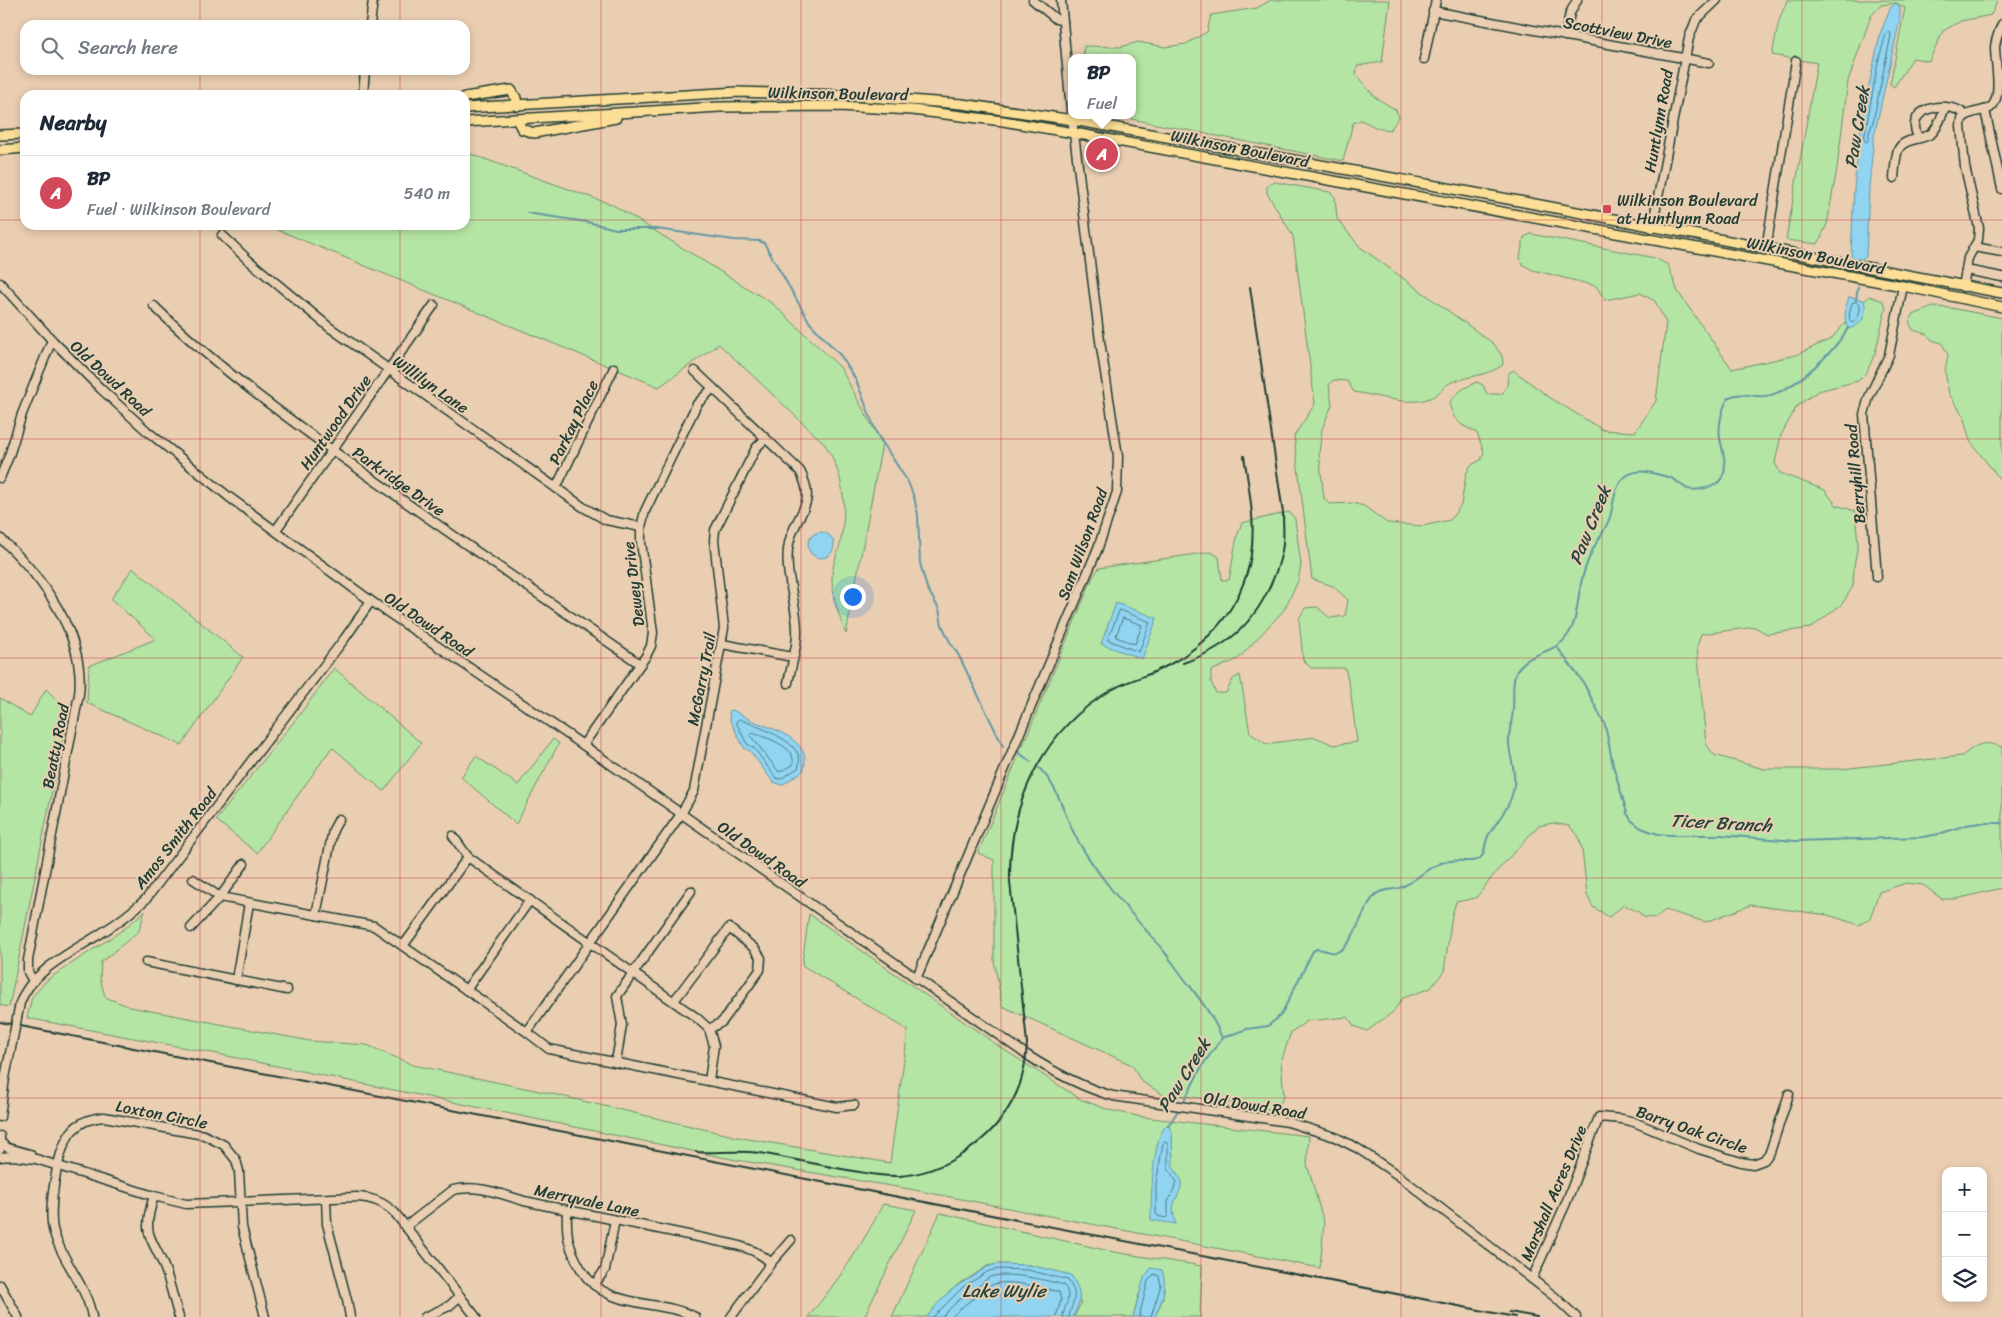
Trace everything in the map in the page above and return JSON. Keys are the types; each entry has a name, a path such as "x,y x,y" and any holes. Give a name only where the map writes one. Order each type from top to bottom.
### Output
{"main road":[{"path":"470,96 511,90 516,98 516,106"},
{"name":"Wilkinson Boulevard","path":"470,108 718,93 802,93 948,102 1072,120 1519,201 2002,295"},
{"name":"Wilkinson Boulevard","path":"470,122 720,107 801,106 912,110 1074,132 2002,306"},
{"path":"517,120 522,129 534,133 657,111"},
{"path":"0,135 20,134"},
{"path":"0,150 20,148"},
{"path":"1725,253 1727,242"},
{"path":"1903,286 1910,282 1984,295 2002,295"}],"street":[{"path":"371,20 373,0"},
{"path":"1033,0 1056,19 1063,21"},
{"name":"Sam Wilson Road","path":"1061,0 1068,76"},
{"path":"1424,59 1436,0"},
{"path":"1565,36 1570,13 1577,0"},
{"name":"Huntlynn Road","path":"1652,228 1691,28 1696,20 1717,0"},
{"name":"Scottview Drive","path":"1433,11 1710,63"},
{"path":"1963,287 1968,258 1978,240 1979,228 1964,159 1962,118 1973,111 1985,110 1993,106 1997,98 1996,45 2002,24"},
{"path":"1766,249 1796,62"},
{"path":"363,90 365,75"},
{"path":"801,106 802,93"},
{"path":"516,106 517,120"},
{"path":"1918,137 1914,124 1917,117 1923,111 1932,108 1955,108 1962,110 1965,115"},
{"path":"1894,178 1898,151 1901,146 1918,137 1931,134 1936,128 1945,108"},
{"path":"1985,110 2002,189"},
{"name":"Sam Wilson Road","path":"916,979 1098,548 1117,492 1118,456 1100,341 1072,120"},
{"name":"Willilyn Lane","path":"222,235 284,291 329,327 583,507 606,520 641,527"},
{"path":"1974,247 2002,252"},
{"path":"1966,270 2002,277"},
{"name":"Old Dowd Road","path":"0,283 52,340 101,389 148,431 229,497 371,601 583,745 1026,1055 1085,1088 1113,1096 1296,1124 1335,1137 1357,1148 1398,1176 1555,1297 1576,1317"},
{"name":"Berryhill Road","path":"1878,577 1864,414 1869,397 1889,355 1903,286"},
{"name":"Huntwood Drive","path":"276,530 434,305"},
{"name":"Parkridge Drive","path":"154,306 176,328 245,385 332,451 640,664"},
{"path":"0,478 29,396 52,340"},
{"name":"Parkay Place","path":"556,488 614,368"},
{"path":"695,371 800,471 806,481 808,492 806,504 790,541 788,555 798,632 788,683"},
{"name":"Dewey Drive","path":"583,745 651,646 653,634 640,542 641,527 645,511 697,404 712,388"},
{"name":"McGarry Trail","path":"527,1032 681,814 694,791 722,644 724,620 714,540 716,530 756,448 765,438"},
{"name":"Beatty Road","path":"0,538 28,564 45,588 68,630 80,666 78,703 28,960 28,972 33,981"},
{"name":"Amos Smith Road","path":"0,1117 5,1078 20,1003 33,981 51,966 120,920 146,899 315,678 371,601"},
{"path":"722,644 793,658"},
{"path":"316,915 333,830 339,819"},
{"path":"453,836 468,857 592,942 697,1018 708,1029 714,1046 709,1081"},
{"path":"403,946 468,857"},
{"path":"191,928 220,897 244,864"},
{"path":"193,879 220,897 374,926 549,1049 837,1107 854,1105"},
{"path":"616,1062 622,1025 617,996 691,891"},
{"path":"466,990 530,900"},
{"path":"236,980 249,903"},
{"path":"674,1001 729,928 754,948 761,958 760,970 722,1022 708,1029"},
{"path":"146,962 287,990"},
{"name":"Amos Smith Road","path":"0,1087 5,1078"},
{"name":"Barry Oak Circle","path":"1599,1118 1613,1118 1634,1122 1699,1149 1753,1164 1764,1160 1770,1152 1789,1094"},
{"name":"Loxton Circle","path":"92,1317 87,1298 54,1233 52,1216 58,1166 64,1144 72,1131 82,1123 92,1119 111,1118 204,1135 218,1141 234,1155 239,1171 242,1227 265,1317"},
{"name":"Marshall Acres Drive","path":"1532,1279 1566,1203 1599,1118"},
{"path":"0,1142 8,1148 58,1166 154,1196 192,1204 374,1199 385,1204 405,1227 476,1317"},
{"path":"0,1157 36,1158"},
{"name":"Merryvale Lane","path":"405,1227 438,1200 453,1190 463,1188 498,1192 524,1201 736,1245 750,1249 771,1263"},
{"path":"154,1196 147,1223 149,1237 166,1271 179,1317"},
{"path":"326,1199 327,1224 350,1317"},
{"path":"567,1210 569,1246 584,1275 594,1285 611,1297 674,1310 695,1317"},
{"path":"594,1285 604,1270 615,1220"},
{"path":"731,1317 771,1263 791,1240"},
{"path":"0,1285 18,1317"},
{"path":"424,1317 449,1306 460,1296"}],"green space":[{"path":"1271,0 1390,0 1382,62 1357,66 1356,75 1375,97 1396,110 1399,117 1390,130 1377,128 1361,120 1353,123 1343,161 1136,120 1133,119 1136,119 1136,54 1083,54 1084,46 1120,47 1138,42 1165,47 1186,44 1207,32 1211,15 1257,8"},
{"path":"1787,0 1996,0 1997,2 1991,15 1961,21 1943,31 1929,61 1913,58 1894,87 1890,84 1905,8 1896,3 1881,5 1871,16 1848,81 1837,168 1827,224 1818,244 1786,240 1817,63 1772,55 1779,21"},
{"path":"470,154 613,205 773,304 840,367 882,444 846,634 836,604 832,581 832,574 841,540 844,501 836,466 824,443 719,344 659,387 278,230 470,230"},
{"path":"1275,182 1330,192 1335,197 1337,219 1360,247 1494,344 1502,356 1503,365 1496,369 1452,382 1433,397 1421,400 1402,401 1354,392 1347,381 1333,380 1329,385 1332,405 1322,429 1319,453 1324,499 1330,504 1353,503 1364,506 1387,523 1422,526 1450,520 1461,505 1466,474 1471,465 1481,460 1484,452 1477,433 1462,425 1454,417 1449,404 1464,388 1477,382 1483,385 1487,394 1502,394 1507,386 1508,374 1513,370 1549,397 1603,430 1635,432 1656,401 1666,323 1655,301 1640,293 1605,300 1596,286 1533,270 1523,265 1520,257 1524,237 1531,234 1655,258 1668,265 1678,292 1732,369 1796,355 1831,339 1869,296 1883,301 1886,307 1875,354 1866,373 1858,381 1818,391 1797,406 1781,435 1775,463 1780,473 1825,490 1836,505 1855,511 1858,544 1853,586 1842,604 1811,628 1767,634 1755,627 1701,634 1697,646 1706,744 1714,755 1764,769 1840,769 1962,756 1980,744 2002,747 2002,888 1956,899 1942,899 1923,885 1906,883 1879,892 1870,918 1859,925 1828,915 1751,905 1706,922 1665,910 1656,918 1643,917 1639,912 1624,905 1609,917 1593,907 1587,895 1582,849 1578,835 1569,826 1553,823 1538,826 1496,872 1476,898 1456,902 1452,915 1444,971 1431,988 1403,998 1393,1012 1367,1031 1354,1026 1348,1017 1307,1021 1291,1032 1281,1062 1284,1096 1276,1110 1178,1095 1165,1096 1141,1081 1132,1065 1002,1006 994,960 994,860 978,853 1093,577 1099,568 1211,552 1219,557 1222,580 1229,580 1237,536 1242,523 1289,512 1295,519 1301,565 1298,581 1284,610 1238,659 1211,671 1211,682 1216,693 1226,693 1233,679 1240,675 1250,733 1266,744 1315,737 1334,745 1357,742 1350,688 1345,668 1311,668 1303,660 1299,619 1305,608 1317,607 1330,618 1345,616 1348,600 1333,586 1312,579 1294,436 1315,404 1293,236 1267,193 1267,186"},
{"path":"1933,307 1951,308 2002,318 2002,482 1970,441 1963,415 1949,394 1945,371 1948,355 1942,343 1932,340 1927,334 1913,330 1909,322 1913,315"},
{"path":"133,568 243,657 182,745 87,703 89,666 156,639 111,599"},
{"path":"334,668 421,743 384,791 332,747 257,853 216,820"},
{"path":"46,689 68,711 9,1007 0,1005 0,698 30,717"},
{"path":"553,739 559,743 516,824 461,777 476,756 518,785"},
{"path":"145,911 139,931 101,962 100,978 105,997 130,1007 310,1041 367,1045 413,1065 544,1092 742,1138 890,1163 908,1030 802,965 809,914 1003,1049 1080,1099 1109,1110 1142,1117 1309,1136 1307,1164 1324,1223 1320,1268 909,1189 731,1159 208,1052 27,1018 32,997 47,980 124,929"},
{"path":"883,1204 916,1210 864,1317 808,1317 849,1263"},
{"path":"940,1213 1114,1252 1202,1266 1200,1317 1155,1317 1163,1298 1162,1270 1158,1270 1139,1294 1133,1317 1074,1317 1081,1303 1058,1272 1029,1265 998,1264 987,1266 961,1282 948,1293 927,1317 892,1317"}],"water":[{"path":"1896,3 1900,7 1900,19 1874,136 1869,187 1866,257 1858,259 1851,255 1854,188 1862,119 1880,34 1891,7"},
{"path":"1849,297 1864,300 1865,310 1863,319 1857,325 1848,329 1845,313"},
{"path":"821,532 830,536 834,545 830,554 821,558 812,554 808,545 812,536"},
{"path":"1116,603 1157,618 1142,659 1101,644"},
{"path":"733,710 786,735 800,746 804,753 803,771 782,785 773,782 750,751 744,748 730,720 729,711"},
{"path":"1168,1124 1172,1133 1173,1167 1182,1181 1173,1210 1176,1224 1151,1220 1152,1183 1156,1153 1163,1130"},
{"name":"Lake Wylie","path":"998,1264 1029,1265 1071,1275 1080,1296 1073,1317 927,1317 950,1291 984,1269"},
{"path":"1151,1268 1162,1270 1164,1289 1162,1299 1155,1317 1133,1317 1144,1278"}],"waterway":[{"path":"527,213 587,222 616,229 657,229 764,243 810,323 841,356 856,380 877,434 908,482 918,515 920,563 927,588 939,609 942,625 949,640 959,656 1003,746"},
{"name":"Paw Creek","path":"1856,300 1858,287"},
{"name":"Paw Creek","path":"1183,1103 1202,1066 1222,1038 1247,1029 1268,1026 1281,1015 1313,951 1317,949 1337,952 1343,949 1376,894 1404,886 1443,862 1471,861 1482,856 1488,836 1508,806 1513,793 1514,775 1509,739 1515,675 1525,661 1555,647 1562,642 1570,631 1575,619 1585,569 1608,521 1615,494 1621,481 1632,473 1645,472 1671,478 1688,489 1703,489 1716,484 1721,480 1725,468 1720,438 1720,423 1728,398 1742,394 1766,396 1788,387 1823,359 1834,348 1848,328"},
{"name":"Ticer Branch","path":"1557,647 1583,682 1605,725 1613,765 1627,813 1631,820 1641,828 1658,834 1720,835 1796,841 1923,837 1966,825 2002,823"},
{"path":"1018,752 1031,762"},
{"path":"1039,768 1052,784 1073,832 1095,867 1123,904 1161,947 1210,1014 1222,1038"},
{"name":"Paw Creek","path":"1168,1126 1179,1109"}],"railway":[{"path":"1183,663 1214,649 1239,631 1259,607 1267,593 1281,556 1283,513 1250,287"},
{"path":"696,1152 760,1153 870,1174 899,1176 917,1173 951,1161 981,1140 994,1127 1005,1113 1017,1092 1024,1071 1027,1050 1010,882 1015,824 1023,797 1034,771 1049,747 1067,725 1088,706 1113,689 1168,666 1183,657 1210,635 1231,608 1246,576 1252,546 1252,516 1244,456"},
{"path":"0,1022 1515,1317"},
{"path":"1509,1312 1537,1317"}],"place":[{"name":"BP","path":"1102,154"},
{"name":"Wilkinson Boulevard at Huntlynn Road","path":"1607,209"}]}
